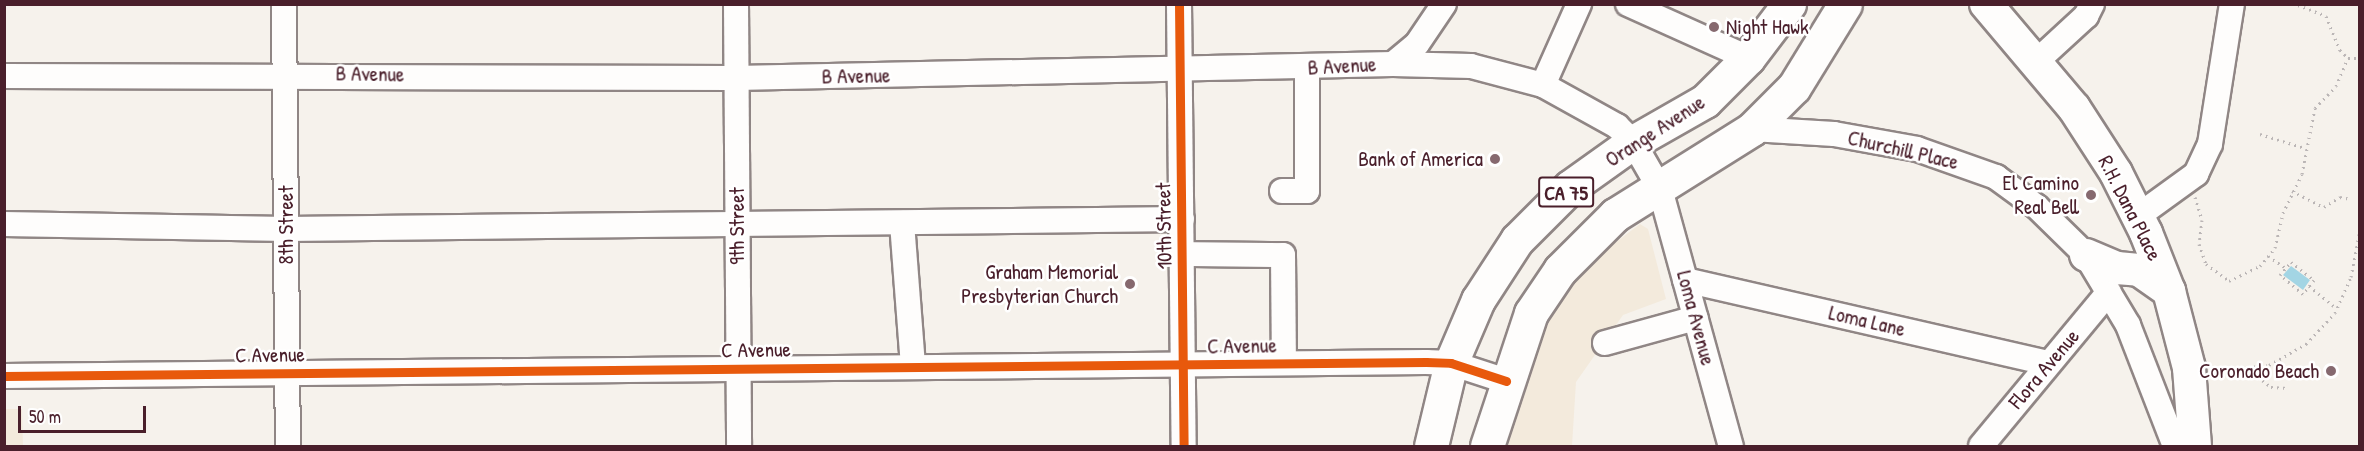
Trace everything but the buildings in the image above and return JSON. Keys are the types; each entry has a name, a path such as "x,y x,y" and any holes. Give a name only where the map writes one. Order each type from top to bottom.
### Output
{"highway":[{"name":"Orange Avenue","path":"1431,447 1451,363 1478,300 1517,240 1570,187 1633,142 1705,100 1748,58 1788,4"},
{"name":"CA 75","path":"1487,447 1506,381 1531,313 1560,270 1615,214 1660,189 1752,129 1794,87 1845,4"}],"main road":[{"name":"R.H. Dana Place","path":"1986,4 2037,61 2074,108 2138,216 2169,291 2189,368 2195,447"},
{"path":"2086,255 2117,268 2139,270 2169,291"}],"street":[{"name":"8th Street","path":"284,4 288,229 286,373 288,447"},
{"name":"9th Street","path":"736,4 739,447"},
{"name":"10th Street","path":"1179,4 1184,447"},
{"path":"1393,64 1417,44 1444,4"},
{"path":"1543,85 1579,4"},
{"path":"1628,4 1748,58"},
{"path":"2037,61 2086,16 2092,4"},
{"path":"2138,216 2196,174 2210,144 2232,4"},
{"name":"B Avenue","path":"4,76 284,74 736,78 1180,71 1393,64 1471,66 1543,85 1617,126 1633,142 1660,189"},
{"path":"1282,191 1307,191 1307,68"},
{"name":"Churchill Place","path":"1752,129 1834,134 1917,149 1958,161 1996,177 2037,207 2086,255 2109,292 2149,370 2175,447"},
{"name":"Loma Avenue","path":"1660,189 1731,447"},
{"path":"4,224 288,229 1182,219"},
{"path":"902,223 913,367"},
{"path":"1182,254 1283,255 1284,363"},
{"name":"Loma Lane","path":"1685,280 2048,363"},
{"name":"Flora Avenue","path":"1981,447 2048,363 2109,292"},
{"path":"1605,343 1696,318"},
{"name":"C Avenue","path":"4,376 1451,363 1506,381"}],"path":[{"path":"2298,5 2326,16 2340,50 2348,58 2360,58"},
{"path":"2192,194 2202,220 2199,244 2206,264 2229,281 2244,277 2275,248 2292,190 2302,174 2305,148 2315,108 2336,86 2348,58"},
{"path":"2260,134 2305,148"},
{"path":"2292,190 2324,207 2340,197 2351,199"},
{"path":"2248,367 2269,365 2306,344 2337,309 2351,277 2360,230"},
{"path":"2268,256 2286,268"},
{"path":"2291,262 2314,280 2303,294 2280,275 2286,268 2291,262"},
{"path":"2309,286 2337,309"},
{"path":"2253,373 2271,387 2288,388"}],"shaded area":[{"path":"1640,224 1648,229 1666,299 1623,315 1576,382 1572,446 1504,446 1516,393 1533,346 1566,292 1603,252"},
{"path":"5,409 22,409 23,446 5,446"}],"water":[{"path":"2291,266 2310,280 2303,290 2283,275"}],"cycle path":[{"path":"1179,4 1184,446"},
{"path":"4,376 1426,362 1451,363 1506,381"}],"place":[{"name":"Night Hawk","path":"1714,27"},
{"name":"Bank of America","path":"1495,159"},
{"name":"El Camino Real Bell","path":"2091,195"},
{"name":"Graham Memorial Presbyterian Church","path":"1130,284"},
{"name":"Coronado Beach","path":"2331,371"}]}
